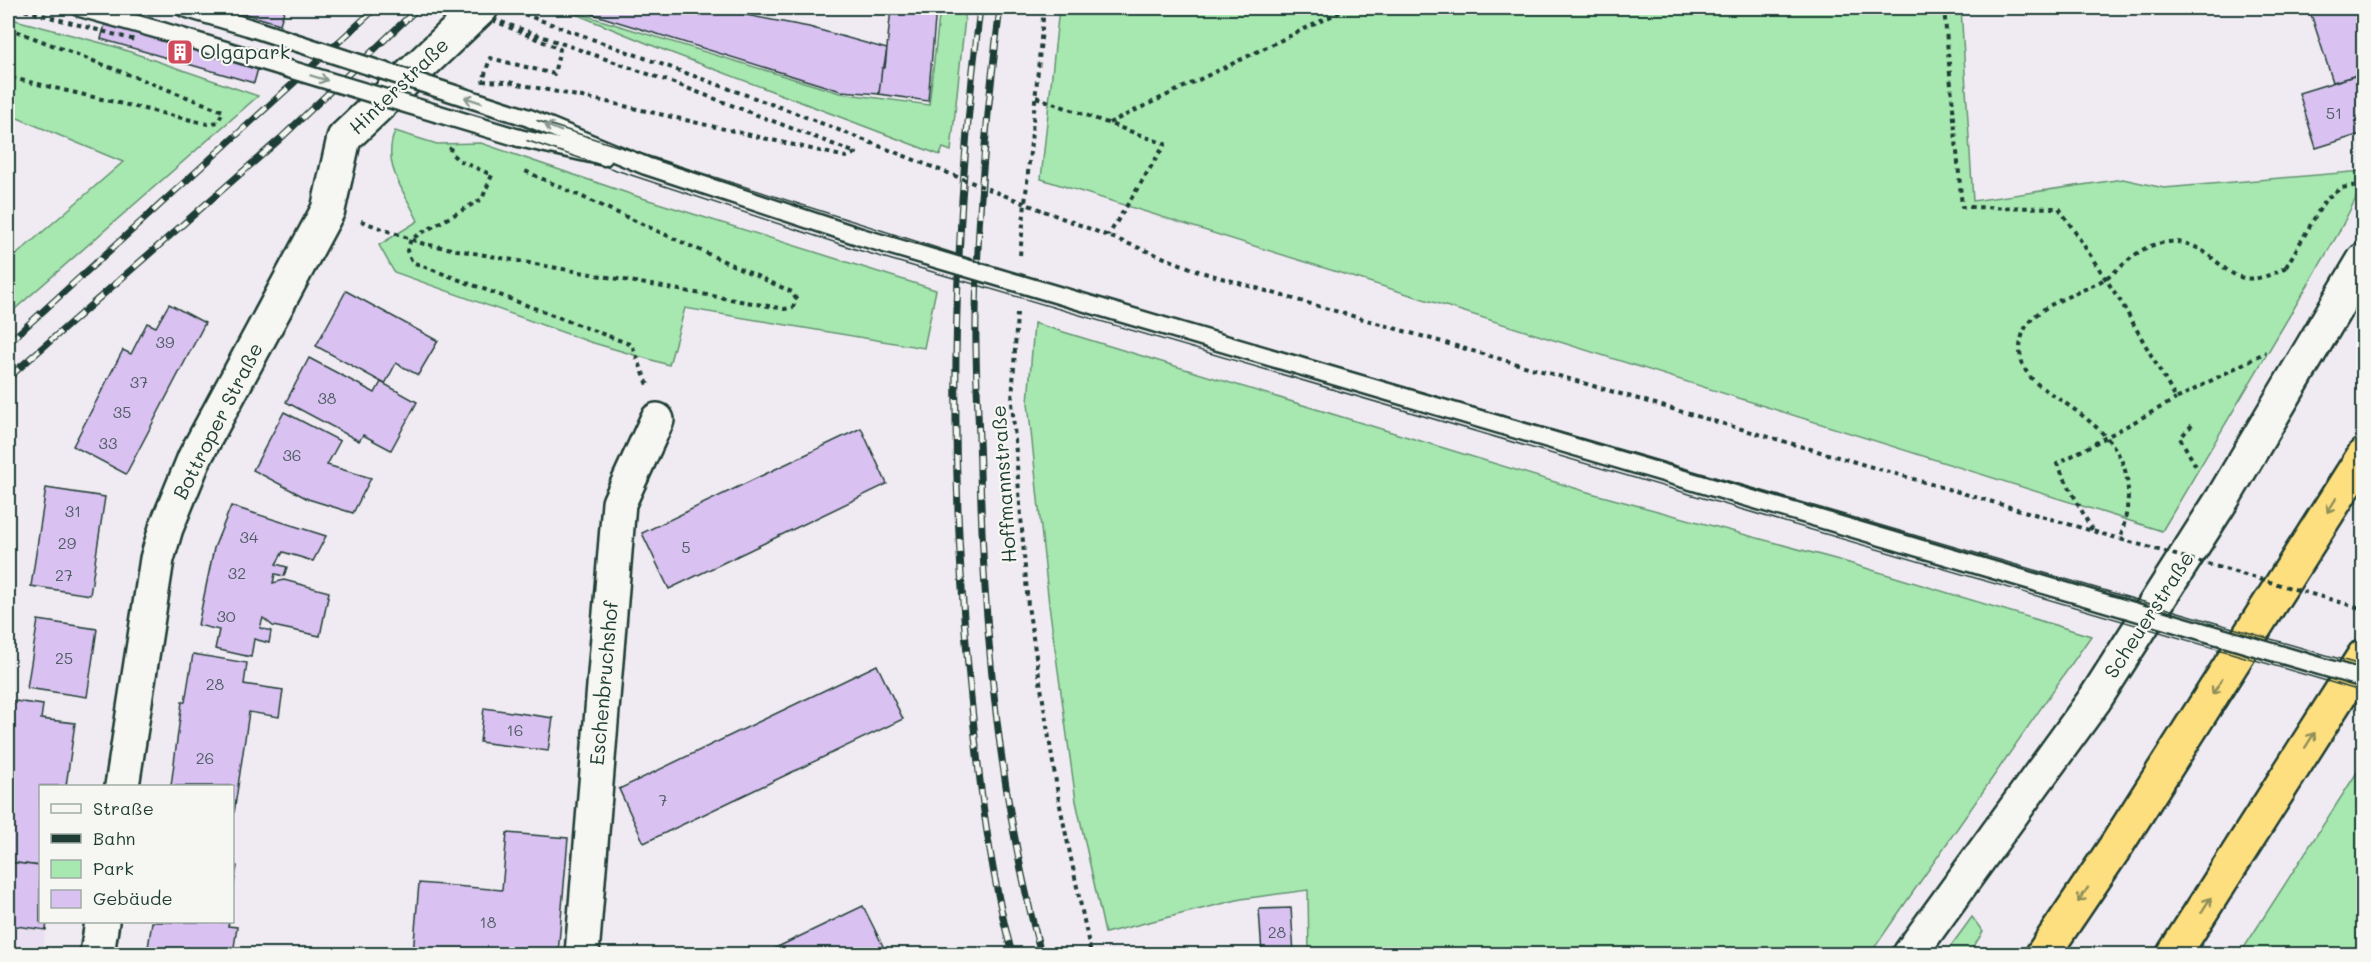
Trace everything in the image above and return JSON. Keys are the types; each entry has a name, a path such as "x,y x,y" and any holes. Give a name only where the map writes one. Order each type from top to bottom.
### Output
{"highway":[{"path":"2043,954 2116,846 2364,455"},
{"path":"2174,954 2364,656"}],"street":[{"name":"Hinterstraße","path":"328,210 344,138 488,9"},
{"name":"Bottroper Straße","path":"122,785 157,559 166,528 195,457 328,210"},
{"name":"Scheuerstraße","path":"1910,954 2095,699 2214,513 2364,260"},
{"name":"Eschenbruchshof","path":"582,954 619,503 657,420"},
{"path":"97,954 102,923"}],"lane":[{"path":"80,8 519,138 646,166"},
{"path":"184,8 529,118 646,166 861,237 2364,679"}],"path":[{"path":"1020,259 1044,8"},
{"path":"1109,123 1348,8"},
{"path":"1944,8 1962,207 2059,208 2121,302 2176,399"},
{"path":"488,9 856,153 846,157 607,102 508,82 483,81 490,58 554,74 560,49 488,9"},
{"path":"488,9 793,112 1201,272 2364,609"},
{"path":"8,28 223,111 218,122 208,124 8,77"},
{"path":"1036,97 1166,144 1108,236"},
{"path":"454,138 450,152 458,160 492,175 482,199 411,239 407,251 412,262 633,345 644,368 657,420"},
{"path":"328,210 424,244 740,302 785,309 793,307 796,299 792,292 517,168"},
{"path":"2120,538 2128,513 2129,491 2125,469 2117,449 2089,419 2034,382 2024,370 2020,345 2029,322 2040,311 2107,278 2148,247 2165,242 2189,245 2234,276 2249,279 2268,277 2286,267 2325,200 2341,188 2364,184"},
{"name":"Hoffmannstraße","path":"1017,306 1012,402 1028,606 1059,801 1091,954"},
{"path":"2092,530 2057,464 2261,354 2320,335"},
{"path":"2192,425 2180,438 2198,469"}],"shaded area":[{"path":"8,862 39,866 39,923 47,923 42,954 8,954"}],"green space":[{"path":"561,8 840,93 929,105 940,8 966,8 951,151 943,148 940,155 656,47"},
{"path":"1059,8 1961,8 1973,201 2123,179 2164,188 2363,171 2363,184 2338,234 2162,531 1041,179"},
{"path":"8,18 113,46 258,96 8,315 8,262 123,162 8,114"},
{"path":"395,131 437,144 481,143 639,197 936,290 924,348 685,308 669,365 590,342 394,272 379,245 418,221 392,166 391,143"},
{"path":"1034,323 1591,493 1839,560 2091,636 1870,954 1309,954 1308,890 1241,899 1105,933 1076,801 1049,605 1028,403"},
{"path":"2363,763 2363,954 2240,954"},
{"path":"1972,917 1983,932 1969,954 1945,954"}],"building":[{"name":"Olgapark","path":"225,8 285,8 280,24"},
{"path":"573,8 709,8 809,27 887,49 879,94 841,91"},
{"path":"891,8 936,8 928,101 879,94 882,68 885,68"},
{"path":"2309,8 2364,8 2364,73 2333,82"},
{"name":"Olgapark","path":"106,20 259,65 254,83 101,39"},
{"path":"2361,74 2364,84 2364,133 2316,148 2299,93"},
{"path":"346,291 438,341 418,375 396,363 385,384 316,346"},
{"path":"169,304 205,323 126,474 73,446 123,350 131,354 147,323 156,327"},
{"path":"309,358 375,393 381,382 417,402 391,450 363,435 359,441 286,402"},
{"path":"284,412 340,441 327,465 371,478 353,513 308,499 253,470"},
{"path":"861,428 887,484 669,589 642,533"},
{"path":"46,488 105,497 90,595 31,586"},
{"path":"231,506 326,536 313,561 283,552 276,564 287,567 284,576 275,574 273,583 284,580 329,592 320,636 273,626 263,618 260,628 271,631 269,643 254,639 251,657 215,649 219,630 198,625 214,548"},
{"path":"38,620 97,629 87,697 27,688"},
{"path":"193,654 247,663 244,684 283,690 279,717 249,712 234,813 234,785 171,785 182,702 185,702"},
{"path":"877,665 903,719 644,843 619,789"},
{"path":"8,700 43,705 41,719 75,723 66,785 39,785 39,866 8,862"},
{"path":"484,708 553,718 548,751 480,742"},
{"path":"507,833 568,838 558,954 413,954 419,883 502,890"},
{"path":"8,862 39,866 39,923 47,923 46,930 8,925"},
{"path":"234,865 237,866 234,883"},
{"path":"863,906 887,954 763,954"},
{"path":"1291,908 1294,954 1262,954 1259,909"},
{"path":"152,923 229,923 228,926 237,927 233,954 147,954"}],"tram line":[{"path":"529,118 1044,282 2364,666"},
{"path":"519,138 858,250 2364,692"}],"railway":[{"path":"8,343 376,8"},
{"path":"8,378 280,139 418,8"},
{"path":"980,8 971,90 959,254 956,337 958,501 968,666 979,775 989,848 1012,954"},
{"path":"1000,8 978,240 976,356 982,532 990,654 1004,775 1026,895 1041,954"}],"place":[{"name":"Olgapark","path":"180,52"}]}
